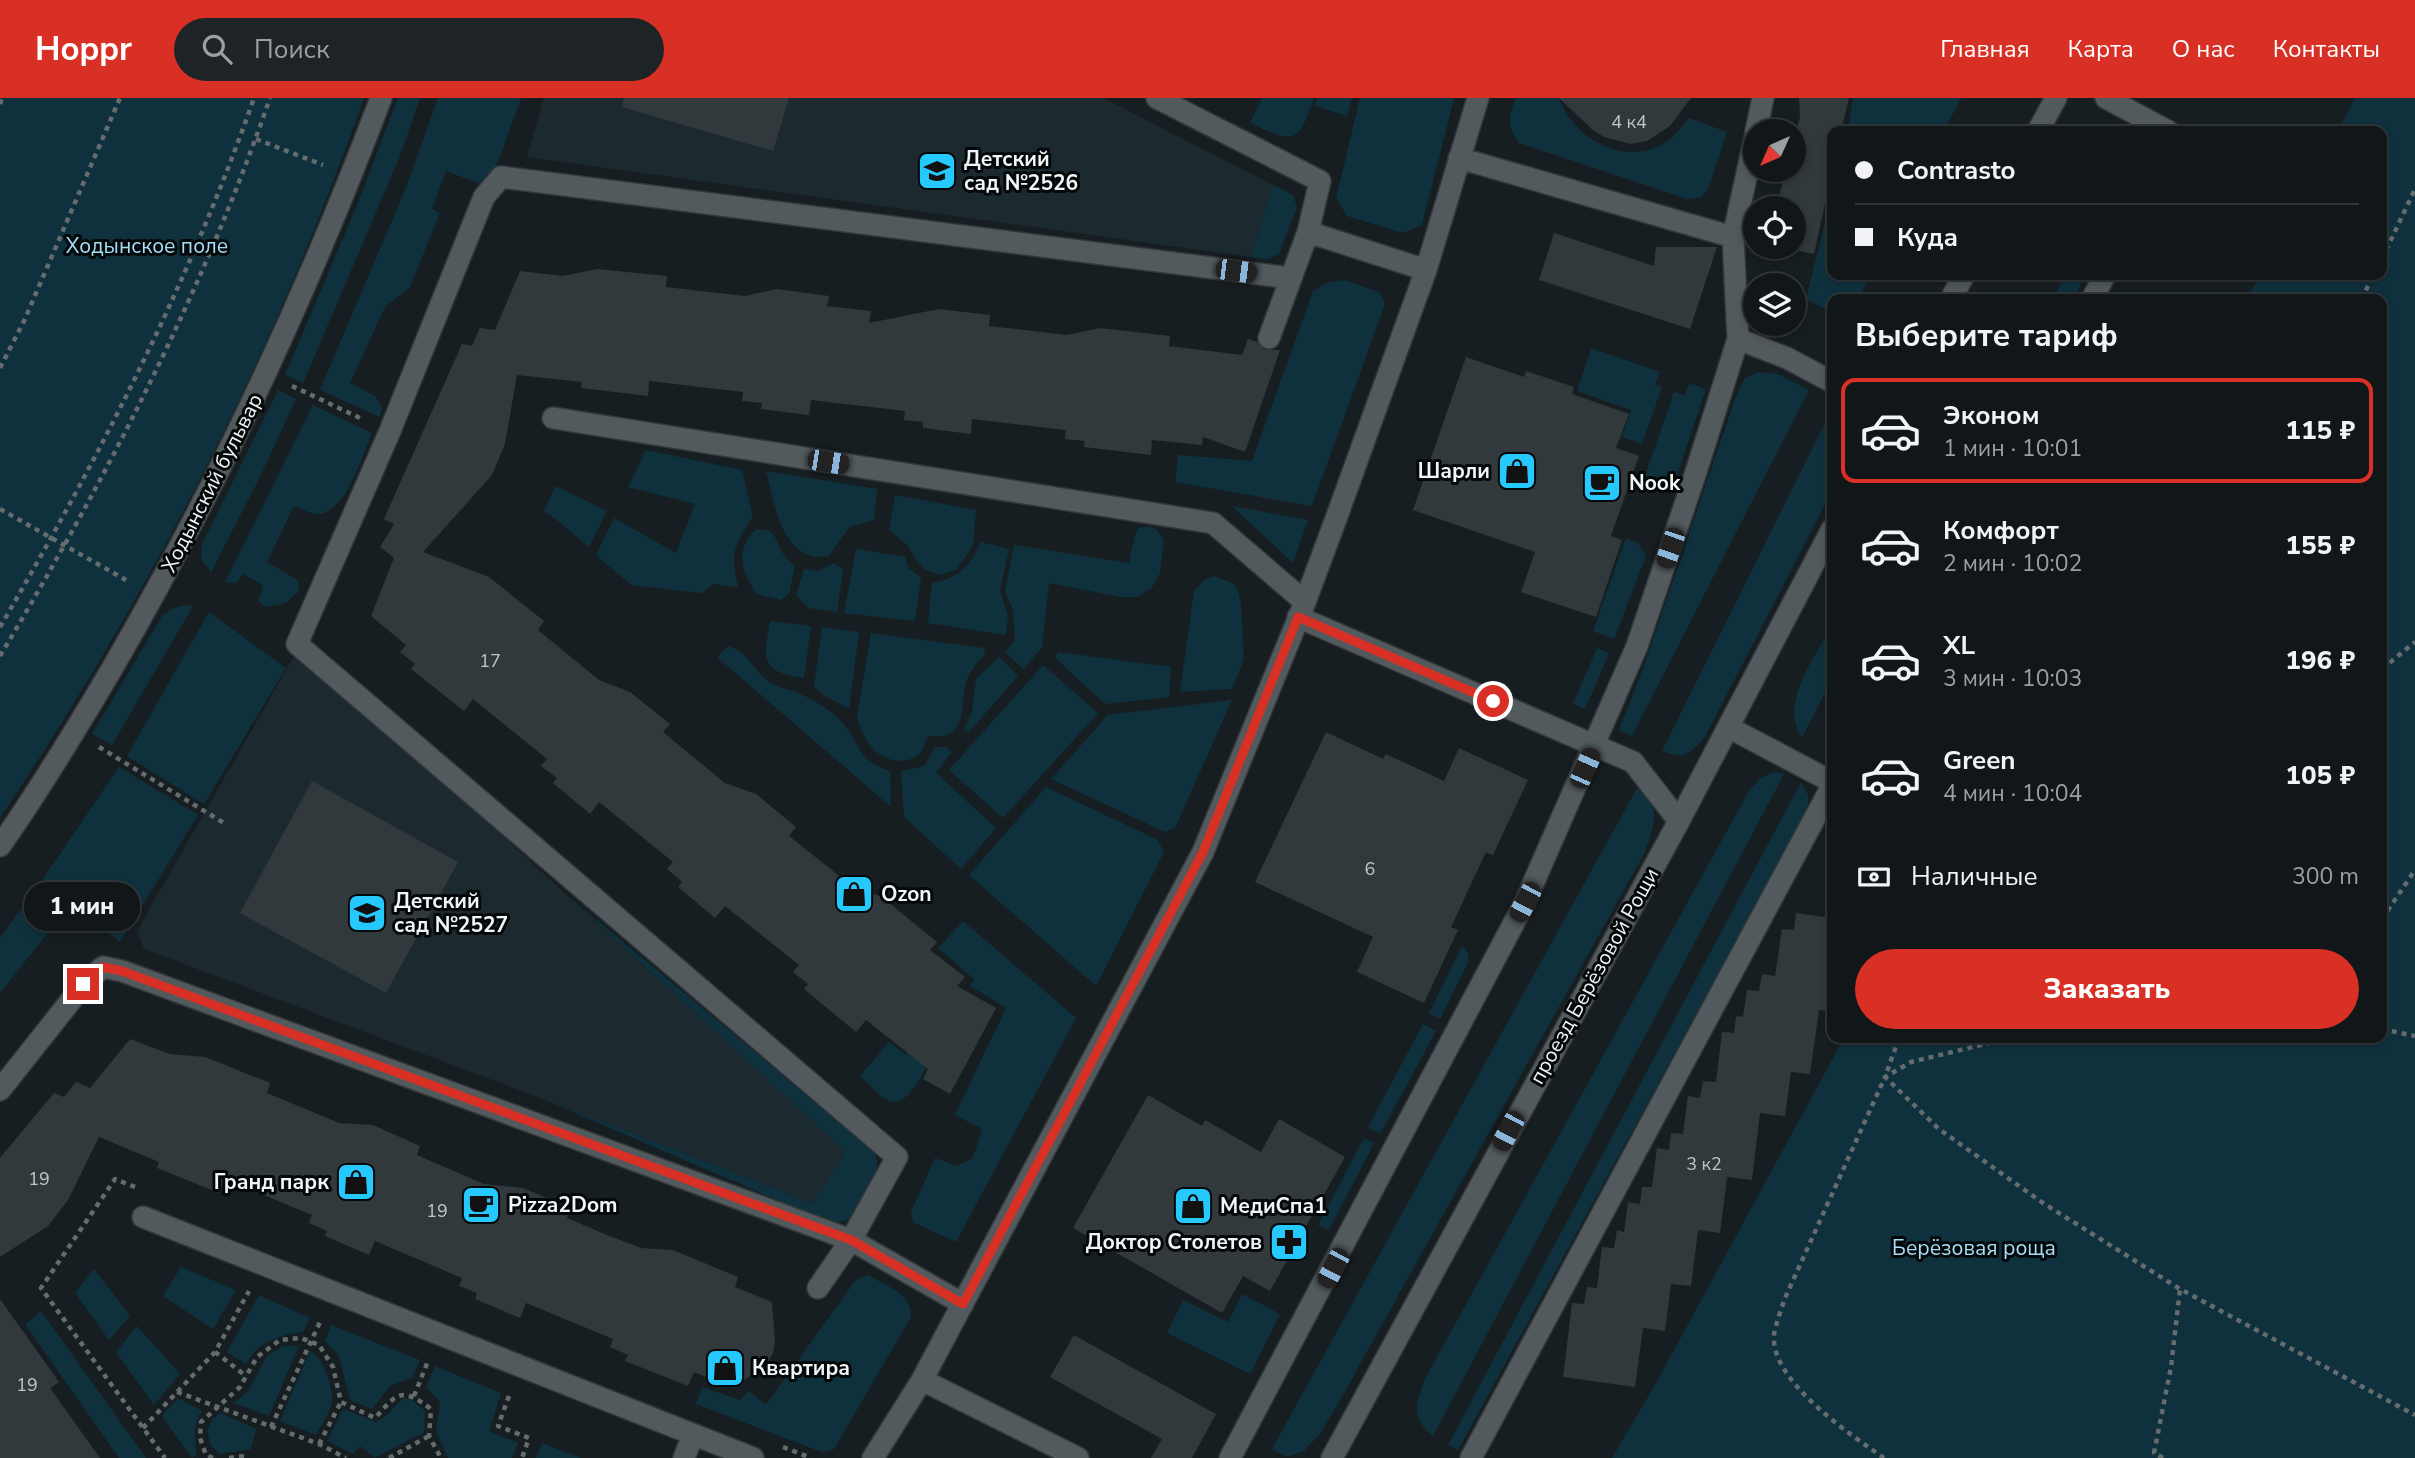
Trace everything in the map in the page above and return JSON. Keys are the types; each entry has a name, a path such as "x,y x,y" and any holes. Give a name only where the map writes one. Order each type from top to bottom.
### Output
{"street":[{"name":"Ходынский бульвар","path":"0,846 75,732 155,595 224,463 267,375 381,98"},
{"path":"1157,98 1320,181 1308,232 1269,338"},
{"path":"873,1458 922,1380 1203,852 1301,610 1426,270 1478,98"},
{"path":"1759,119 1763,98"},
{"path":"2041,126 2056,98"},
{"path":"2106,98 2159,126"},
{"path":"1459,158 1733,237"},
{"path":"818,1288 851,1240 897,1157 297,644 390,431 484,197 501,177 1291,278"},
{"path":"1230,1458 1525,902 1637,646 1738,339 1733,237 1745,182"},
{"path":"1308,232 1426,270"},
{"path":"1738,339 1787,358 1827,379"},
{"path":"553,418 1213,523 1301,610 1633,762 1679,821"},
{"name":"проезд Берёзовой Рощи","path":"1332,1458 1679,821 1827,539"},
{"path":"1728,727 1827,781"},
{"path":"1471,1458 1827,793"},
{"path":"0,1090 83,984 103,967 122,971 851,1240 963,1304"},
{"path":"143,1217 753,1458"},
{"path":"922,1380 1078,1458"},
{"path":"684,1458 693,1435"}],"path":[{"path":"0,104 2,98"},
{"path":"0,368 24,321 120,98"},
{"path":"0,626 52,538 136,376 174,296 254,98"},
{"path":"0,656 65,546 150,384 256,139 270,98"},
{"path":"256,139 351,176"},
{"path":"2387,248 2415,189"},
{"path":"267,375 390,431"},
{"path":"0,509 155,595"},
{"path":"2387,665 2415,642"},
{"path":"75,732 224,823"},
{"path":"2387,912 2415,870"},
{"path":"2387,1031 2415,1036"},
{"path":"1884,1458 1836,1424 1797,1386 1781,1366 1774,1337 1785,1298 1885,1077 1897,1043"},
{"path":"1885,1077 1912,1062 1990,1043"},
{"path":"1885,1077 1939,1129 2043,1203 2180,1289 2415,1415"},
{"path":"143,1428 215,1352 251,1287"},
{"path":"2163,1458 2153,1455 2171,1367 2180,1289"},
{"path":"271,1427 323,1316"},
{"path":"213,1458 204,1456 200,1438 201,1422 240,1387 257,1357 280,1340 301,1338 319,1345 332,1367 341,1402 319,1444"},
{"path":"215,1352 246,1376"},
{"path":"414,1396 429,1358"},
{"path":"511,1390 498,1426 529,1438 522,1458"},
{"path":"177,1391 319,1444 337,1456 346,1458"},
{"path":"341,1402 375,1418 390,1402 404,1394 414,1396 431,1409 429,1436 441,1458"},
{"path":"389,1458 429,1436"},
{"path":"229,1458 247,1458"}],"shaded area":[{"name":"Детский сад №2526","path":"544,98 1103,98 1273,185 1251,257 527,157"},
{"name":"Детский сад №2527","path":"307,656 846,1152 813,1203 144,949 137,931 293,658"}],"green space":[{"name":"Ходынское поле","path":"0,98 364,98 291,286 205,469 108,647 0,818"},
{"path":"398,98 420,98 400,156 303,383 285,375 357,205"},
{"path":"438,98 521,98 489,187 446,171 432,209 440,213 410,287 385,307 350,383 375,396 382,407 380,417 320,390 407,185"},
{"path":"1262,98 1314,98 1298,132 1285,137 1250,123"},
{"path":"1317,98 1352,98 1347,116 1315,106"},
{"path":"1360,98 1454,98 1422,225 1403,233 1347,216 1336,198"},
{"path":"1516,98 1559,98 1575,125 1587,136 1615,150 1646,151 1661,145 1689,118 1727,132 1708,189 1700,198 1687,199 1519,143 1510,121"},
{"path":"1853,98 1961,98 1947,126 1849,126"},
{"name":"Берёзовая роща","path":"2355,98 2415,98 2415,1458 1612,1458 1655,1385 1841,1043 2387,1043 2387,294 2250,294 2257,280 2387,280 2387,126 2341,126"},
{"path":"1273,185 1293,195 1297,207 1279,254 1268,259 1251,257"},
{"path":"1827,214 1827,280 1868,280 1861,294 1827,294 1827,310 1806,299"},
{"path":"1344,280 1379,292 1385,304 1312,506 1175,482 1178,455 1252,461 1313,291 1326,283"},
{"path":"2063,280 2083,280 2076,294 2056,294"},
{"path":"1591,348 1660,372 1655,385 1662,387 1642,444 1622,437 1631,410 1577,391"},
{"path":"1758,372 1778,374 1809,390 1632,736 1619,730 1644,666 1735,399 1744,379"},
{"path":"1689,383 1706,389 1677,475 1659,484 1644,479 1674,392 1685,395"},
{"path":"278,390 296,399 211,572 201,559 202,544"},
{"path":"313,405 372,433 353,480 330,510 320,514 310,513 294,506 267,562 296,579 299,583 298,591 286,603 266,607 258,601 263,585 243,574 236,583 225,582"},
{"path":"1827,419 1827,501 1705,737 1686,754 1676,755 1662,751"},
{"path":"646,450 742,470 753,517 735,550 734,566 738,587 713,584 702,593 631,585 596,555 614,518 676,553 695,504 628,487"},
{"path":"766,471 877,489 874,520 849,527 829,556 813,556 801,551 783,529"},
{"path":"556,486 607,511 589,547 544,510"},
{"path":"895,495 976,510 973,545 957,569 940,575 926,570 908,546 889,530"},
{"path":"1232,506 1308,520 1293,563"},
{"path":"1148,526 1157,530 1164,540 1160,573 1151,589 1137,597 1120,597 1049,583 1042,648 1023,669 1005,652 1015,640 1013,610 1005,591 1014,545 1129,563 1135,535 1139,528"},
{"path":"757,529 771,533 783,554 795,566 789,593 781,600 757,594 747,578 742,552 749,536"},
{"path":"1626,538 1638,543 1646,556 1614,639 1593,631"},
{"path":"980,542 1009,549 1000,590 1008,616 1006,635 928,623 932,583 956,575 962,570 973,558"},
{"path":"856,549 905,557 909,569 921,577 915,621 844,613"},
{"path":"834,563 843,570 837,612 808,608 796,595 804,569 818,571"},
{"path":"1213,576 1233,583 1238,590 1244,659 1232,689 1180,692 1194,591 1203,581"},
{"path":"193,606 112,745 92,734 162,616 173,608"},
{"path":"209,612 286,668 204,804 127,756"},
{"path":"770,621 811,626 804,678 779,672 768,662 766,645"},
{"path":"822,627 859,632 849,709 814,687"},
{"path":"871,633 984,648 985,654 966,682 957,728 941,736 928,736 921,752 911,759 897,761 881,755 868,742 857,717"},
{"path":"1827,634 1827,689 1802,738 1796,725 1794,710 1809,665"},
{"path":"728,646 741,652 771,683 809,698 839,719 864,755 890,771 891,807 717,657"},
{"path":"1597,648 1609,653 1585,709 1573,704"},
{"path":"1058,652 1171,667 1169,697 1105,704 1055,658"},
{"path":"999,657 1018,676 969,732 964,730 972,711 976,679"},
{"path":"1043,665 1098,713 1003,818 949,770"},
{"path":"1232,700 1175,828 1165,832 1051,779 1108,715"},
{"path":"935,747 946,747 952,752 936,773 996,828 961,869 904,817 901,771 924,766"},
{"path":"119,767 198,815 120,942 76,908 63,924 57,921 0,993 0,938"},
{"path":"1773,772 1784,774 1433,1436 1420,1422 1417,1409 1426,1377 1750,789 1761,778"},
{"path":"1801,782 1808,795 1808,809 1458,1450 1448,1445"},
{"path":"1046,787 1158,840 1164,852 1096,986 969,875"},
{"path":"1637,788 1651,803 1654,818 1644,854 1339,1402 1320,1434 1304,1451 1286,1457 1272,1449"},
{"path":"567,895 876,1153 877,1169 849,1219 833,1224 538,1097 813,1203 846,1152"},
{"path":"963,921 1076,1018 956,1242 913,1222 911,1212 935,1158 957,1166 973,1158 982,1129 955,1115 1006,1008 970,986 974,979 938,948"},
{"path":"1462,946 1468,953 1469,961 1440,1019 1429,1013"},
{"path":"1423,1024 1436,1031 1380,1134 1368,1127"},
{"path":"925,1035 934,1053 915,1087 902,1100 894,1102 886,1099 860,1076 889,1042 906,1055"},
{"path":"1364,1138 1374,1143 1329,1230 1318,1225"},
{"path":"181,1267 236,1290 213,1329 163,1296"},
{"path":"94,1269 130,1316 109,1340 75,1293"},
{"path":"867,1275 903,1296 908,1302 911,1317 834,1449 822,1452 696,1404 702,1387 740,1400 749,1391 766,1405 855,1281"},
{"path":"1242,1294 1280,1314 1250,1374 1167,1333 1183,1300 1228,1322"},
{"path":"259,1295 310,1318 303,1332 270,1340 251,1356 246,1364 227,1352"},
{"path":"41,1311 146,1458 119,1458 25,1324"},
{"path":"331,1325 420,1360 412,1378 391,1385 372,1409 350,1400 339,1356 325,1341"},
{"path":"137,1326 180,1374 154,1405 116,1352"},
{"path":"283,1346 299,1346 269,1416 234,1403 248,1391 267,1356"},
{"path":"310,1351 323,1365 332,1394 330,1408 316,1435 280,1421"},
{"path":"435,1366 501,1393 489,1431 518,1443 512,1458 448,1458 436,1432 440,1402 426,1387"},
{"path":"178,1398 202,1411 195,1432 197,1455 192,1458 162,1416"},
{"path":"404,1398 412,1400 425,1411 424,1432 375,1458 360,1446 353,1454 327,1441 343,1409 376,1422 384,1418"},
{"path":"221,1413 256,1429 251,1449 219,1454 210,1444 207,1430 213,1418"},
{"path":"542,1443 581,1458 536,1458"}],"building":[{"path":"624,98 789,98 773,151 622,107"},
{"path":"1559,98 1691,98 1670,126 1647,141 1631,144 1604,137 1593,130"},
{"path":"1799,98 1849,98 1842,126 1827,126 1827,195 1814,254 1806,252 1806,196 1779,196 1783,182 1806,182 1806,119 1799,119"},
{"path":"1554,233 1654,266 1656,247 1717,247 1690,329 1539,280"},
{"path":"597,269 667,276 666,287 745,296 777,289 829,296 827,306 871,311 869,323 939,309 990,315 989,326 1067,335 1100,328 1170,336 1169,346 1242,355 1248,339 1257,342 1265,350 1280,350 1245,452 1203,437 1202,445 1152,440 1151,455 1084,447 1085,441 1065,439 1066,430 972,419 971,434 923,428 923,422 904,420 905,411 811,400 809,415 761,409 762,403 742,401 743,392 649,381 648,396 581,388 582,382 517,375 505,444 492,475 423,552 489,577 544,621 538,630 599,680 630,692 670,724 663,732 725,783 756,794 796,827 789,836 852,886 882,897 937,942 930,950 965,977 957,986 996,1008 950,1094 923,1079 928,1069 866,1020 856,1032 804,989 808,984 793,972 799,965 725,906 715,918 678,887 682,882 667,869 673,862 599,802 590,814 553,783 557,778 541,766 547,759 473,699 464,711 411,669 415,664 400,652 406,645 371,616 394,558 380,547 394,524 384,519 462,344 472,346 480,328 495,330 520,271 563,276"},
{"path":"1466,357 1524,377 1526,371 1574,387 1572,394 1629,414 1616,448 1639,456 1611,536 1622,540 1596,617 1521,592 1535,552 1413,510"},
{"path":"1326,732 1383,759 1386,754 1444,781 1459,748 1528,780 1493,855 1486,852 1451,927 1458,930 1424,1003 1357,972 1373,937 1255,882"},
{"path":"312,781 458,862 386,993 240,913"},
{"path":"1796,913 1827,917 1827,1011 1819,1010 1810,1074 1791,1072 1785,1116 1760,1113 1752,1180 1727,1177 1720,1233 1698,1230 1691,1286 1671,1284 1665,1331 1643,1328 1635,1387 1563,1377 1572,1303 1584,1304 1587,1287 1597,1288 1602,1247 1614,1248 1617,1230 1624,1232 1628,1202 1640,1204 1642,1187 1652,1187 1657,1148 1669,1150 1671,1133 1683,1134 1688,1096 1700,1098 1703,1081 1716,1082 1722,1032 1734,1033 1736,1016 1743,1017 1747,990 1759,991 1762,974 1775,976 1782,929 1794,930"},
{"path":"130,1039 170,1054 205,1057 270,1083 267,1093 339,1123 373,1125 420,1146 417,1155 484,1184 523,1188 571,1208 567,1218 607,1235 641,1248 673,1250 738,1277 735,1287 772,1302 775,1343 773,1353 768,1362 734,1388 694,1372 688,1386 625,1361 628,1355 610,1347 613,1339 526,1303 520,1318 475,1299 477,1293 459,1286 462,1278 375,1241 369,1255 325,1236 327,1231 309,1223 312,1215 225,1179 219,1193 157,1168 159,1162 99,1137 68,1200 48,1226 0,1257 0,1158 54,1093 64,1097 76,1082 90,1088"},
{"path":"1148,1095 1202,1126 1205,1120 1261,1152 1279,1119 1345,1157 1270,1291 1243,1276 1222,1313 1073,1228"},
{"path":"0,1299 59,1382 50,1388 100,1458 0,1458"},
{"path":"1074,1335 1216,1414 1192,1458 1151,1458 1162,1439 1050,1377"}],"place":[{"name":"Детский сад №2526","path":"937,171"},
{"name":"Шарли","path":"1517,471"},
{"name":"Nook","path":"1602,483"},
{"name":"Ozon","path":"854,894"},
{"name":"Детский сад №2527","path":"367,913"},
{"name":"Гранд парк","path":"356,1182"},
{"name":"Pizza2Dom","path":"481,1205"},
{"name":"МедиСпа1","path":"1193,1206"},
{"name":"Доктор Столетов","path":"1289,1242"},
{"name":"Квартира","path":"725,1368"}],"route":[{"path":"83,984 103,967 122,971 851,1240 963,1304 1203,852 1298,617 1493,701"}]}
